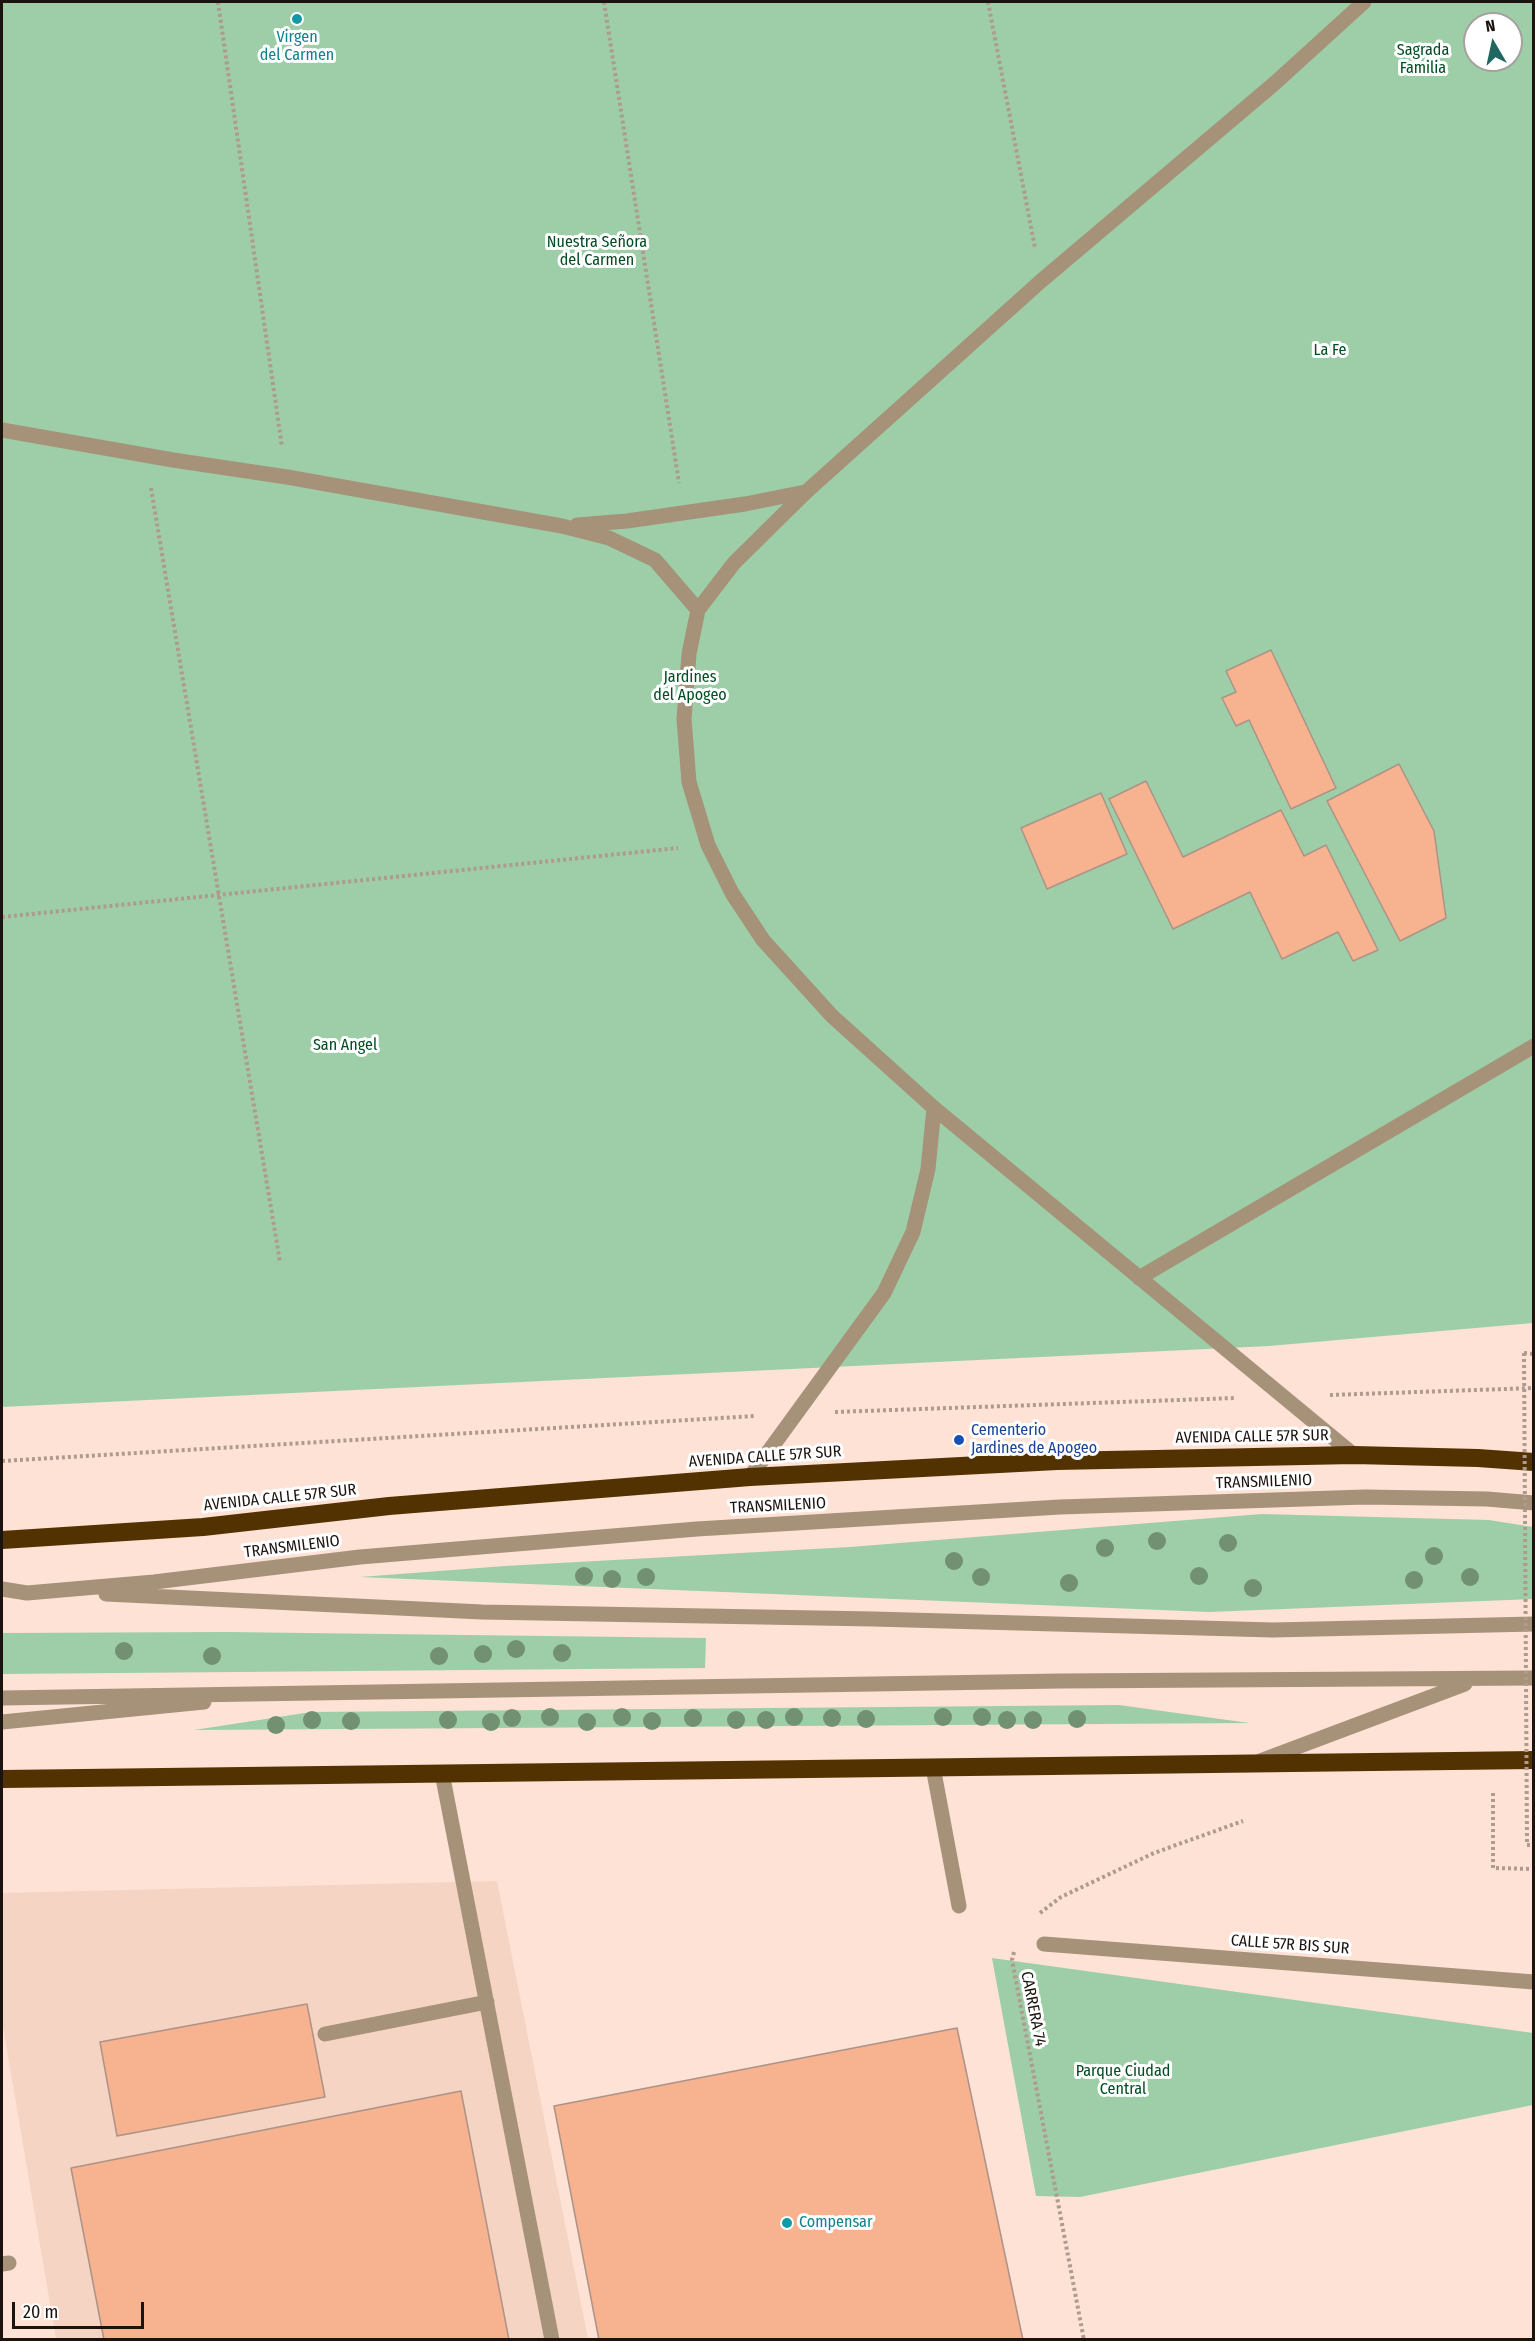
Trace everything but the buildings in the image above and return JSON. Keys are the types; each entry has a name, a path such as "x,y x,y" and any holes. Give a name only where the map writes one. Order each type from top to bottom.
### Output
{"highway":[{"name":"AVENIDA CALLE 57R SUR","path":"2,1540 203,1527 389,1506 750,1477 1057,1461 1353,1455 1478,1458 1533,1462"},
{"path":"2,1779 1533,1760"}],"lane":[{"path":"1353,1455 934,1108 832,1016 763,940 732,894 708,845 689,782 684,718 688,654 698,610 734,563 806,492 1041,281 1275,83 1364,2"},
{"path":"2,430 287,477 562,526 609,538 655,560 698,610"},
{"path":"562,526 627,521 806,492"},
{"path":"1139,1278 1533,1046"},
{"path":"750,1477 884,1293 913,1232 928,1169 934,1108"},
{"name":"TRANSMILENIO","path":"2,1589 27,1593 164,1580 360,1557 697,1529 1002,1510 1365,1497 1487,1499 1533,1503"},
{"name":"TRANSMILENIO","path":"2,1594 127,1594 482,1612 1273,1630 1533,1624"},
{"path":"2,1698 1072,1681 1533,1678"},
{"path":"1254,1763 1475,1680"},
{"path":"2,1722 159,1708 286,1692"},
{"path":"933,1767 959,1906"},
{"path":"442,1773 552,2340"},
{"name":"CALLE 57R BIS SUR","path":"1044,1944 1533,1982"},
{"path":"325,2034 487,2002"}],"path":[{"path":"218,2 287,477"},
{"path":"604,2 684,513"},
{"path":"988,2 1041,281"},
{"path":"146,455 280,1263"},
{"path":"2,917 708,845"},
{"path":"1533,1354 1524,1353 1527,1845 1533,1845"},
{"path":"1493,1761 1493,1868 1533,1869"},
{"path":"1037,1915 1061,1897 1154,1853 1243,1821"},
{"name":"CARRERA 74","path":"1015,1949 1012,1960 1084,2340"}],"shaded area":[{"path":"497,1881 588,2339 56,2339 2,2021 2,1893"}],"green space":[{"name":"Jardines del Apogeo","path":"2,2 1533,2 1533,1323 1269,1346 2,1407"},
{"path":"1262,1514 1489,1520 1533,1527 1533,1599 1209,1612 360,1577 505,1566 850,1547"},
{"path":"226,1632 706,1638 705,1668 2,1674 2,1633"},
{"path":"1119,1705 1249,1723 194,1730 311,1712"},
{"name":"Parque Ciudad Central","path":"992,1958 1533,2033 1533,2105 1080,2197 1036,2196"}],"place":[{"name":"Virgen del Carmen","path":"297,19"},
{"name":"Cementerio Jardines de Apogeo","path":"959,1440"},
{"name":"Compensar","path":"787,2223"}],"park label":[{"name":"Sagrada Familia","path":"1423,60"},
{"name":"Nuestra Señora del Carmen","path":"597,252"},
{"name":"La Fe","path":"1330,351"},
{"name":"San Angel","path":"345,1046"}]}
